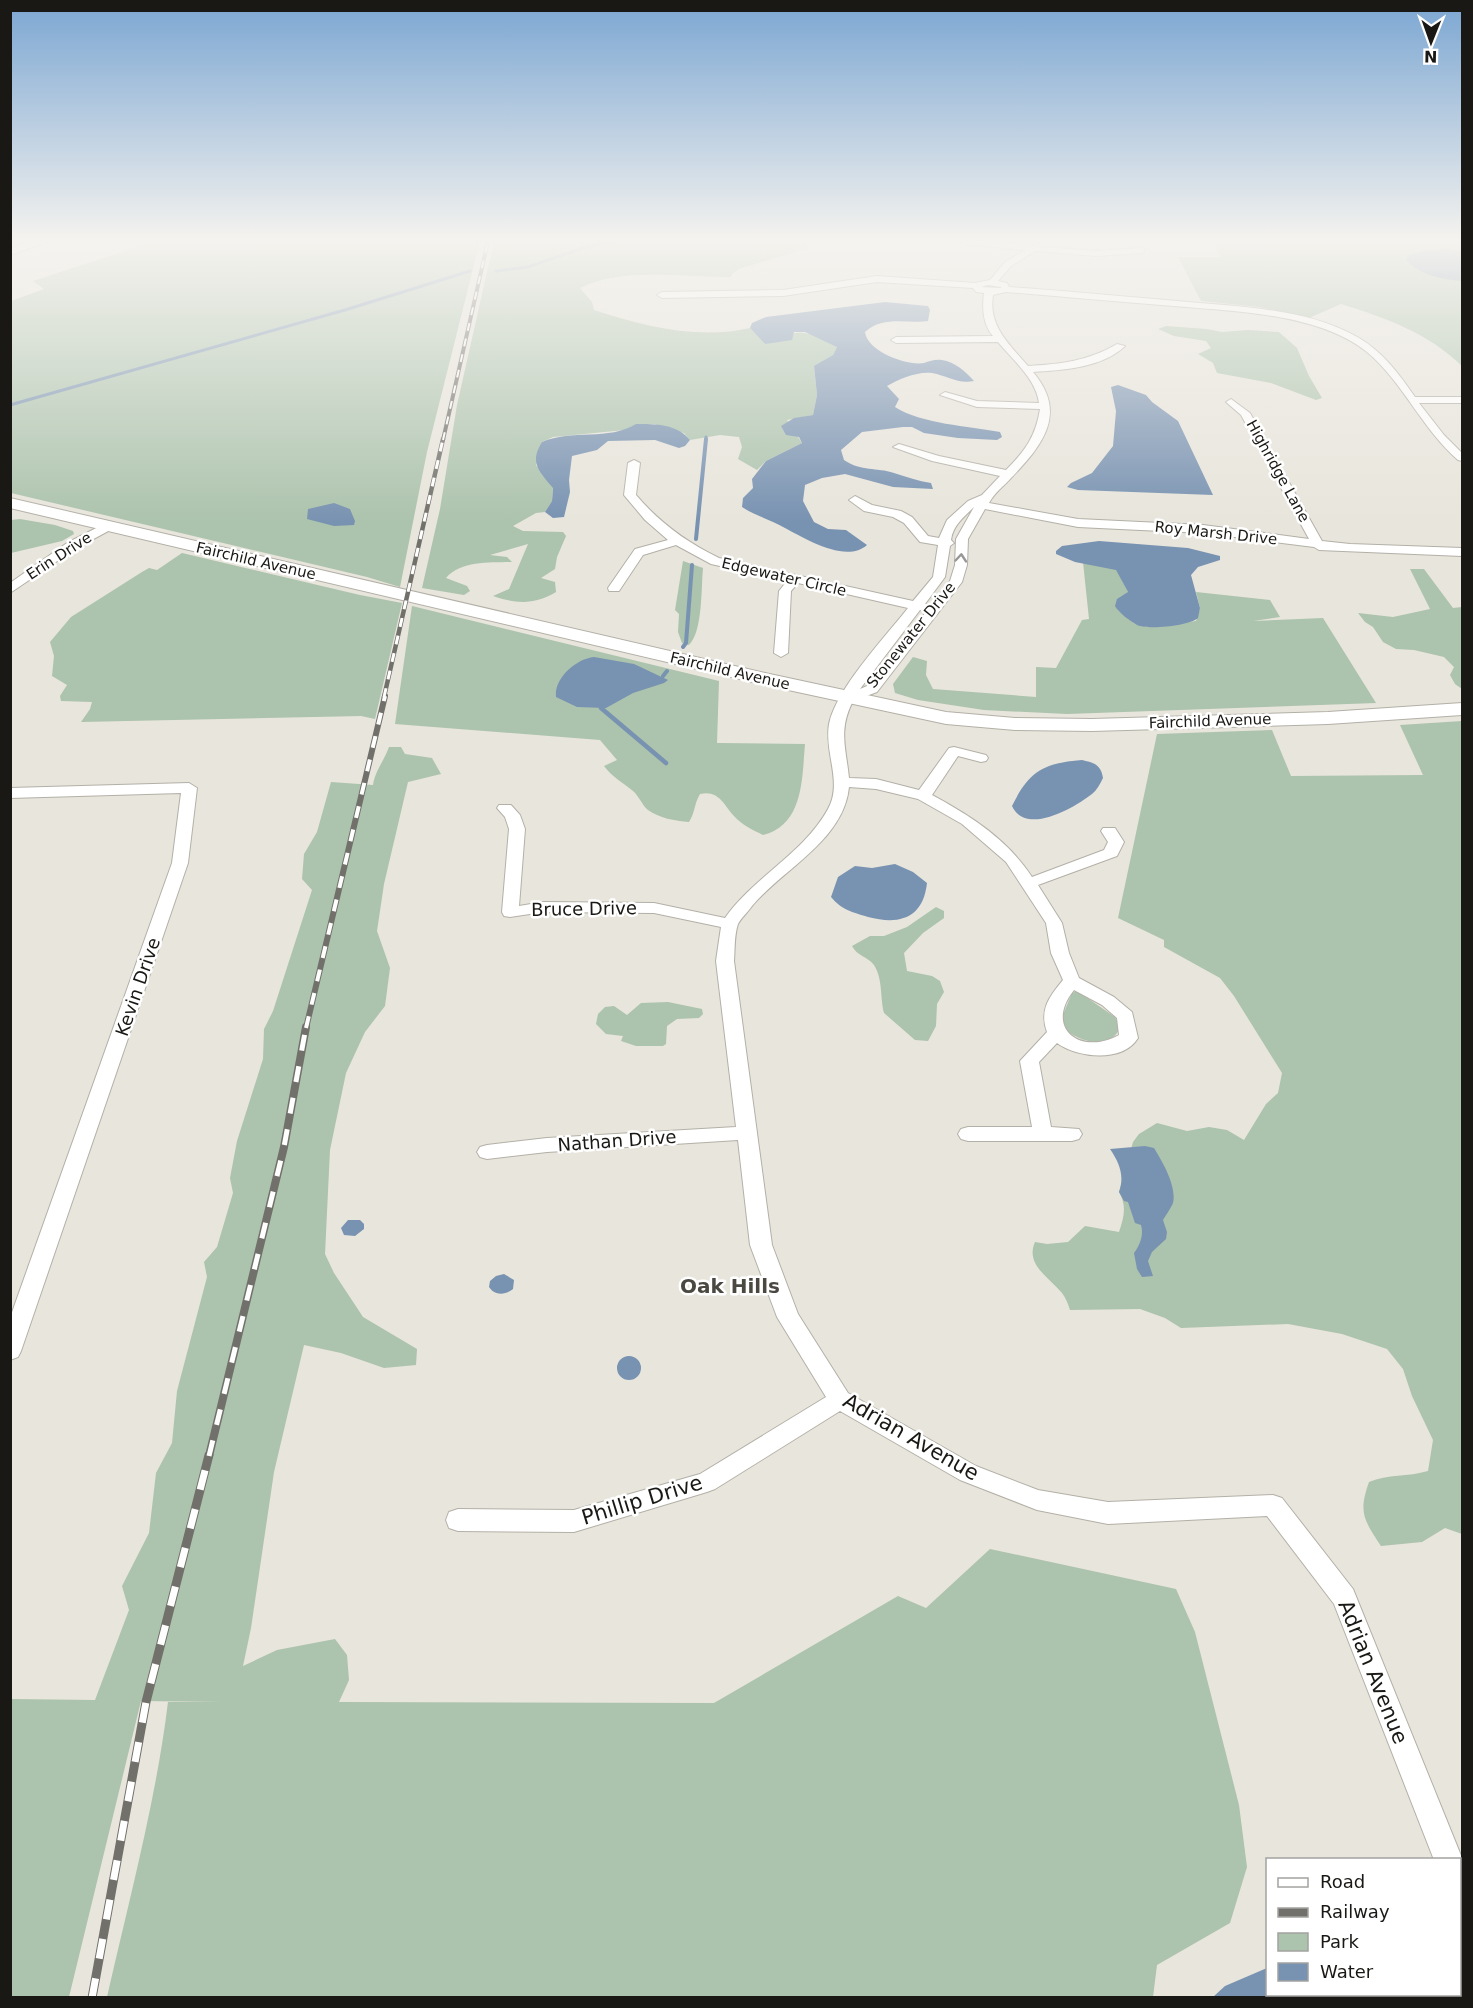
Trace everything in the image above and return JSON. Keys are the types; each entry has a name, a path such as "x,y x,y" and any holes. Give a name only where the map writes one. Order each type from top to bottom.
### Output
{"main road":[{"name":"Fairchild Avenue","path":"10,502 850,698 946,718 1015,724 1092,725 1309,718 1462,709"}],"street":[{"path":"945,395 977,404 1044,406 1042,394 1027,369 998,335"},
{"path":"1340,335 1358,342 1384,363 1443,442 1462,458"},
{"path":"896,340 1000,339"},
{"path":"1027,369 1089,363 1120,346"},
{"path":"1412,400 1462,400"},
{"name":"Highridge Lane","path":"1231,402 1245,413 1319,546"},
{"name":"Stonewater Drive","path":"850,698 855,684 939,578 951,523 980,502 1029,453 1043,424 1044,406"},
{"path":"899,447 936,459 1008,474"},
{"name":"Edgewater Circle","path":"634,463 630,495 661,531 715,561 935,610"},
{"path":"855,500 868,508 897,514 908,520 924,539 946,543"},
{"name":"Stonewater Drive","path":"850,698 872,689 956,582 961,565 962,539 980,502"},
{"name":"Roy Marsh Drive","path":"980,502 1078,523 1203,529 1319,546 1462,552"},
{"name":"Erin Drive","path":"10,589 71,546 108,526"},
{"path":"614,588 639,552 676,541"},
{"path":"781,653 785,591 795,579"},
{"name":"Adrian Avenue","path":"850,698 837,720 836,742 842,782 839,804 816,839 752,894 730,924 725,961 761,1245 788,1317 840,1401 968,1473 1037,1500 1108,1514 1273,1505 1344,1597 1448,1858"},
{"path":"923,796 954,751 981,758"},
{"path":"842,782 876,784 923,796 968,821 1012,859 1054,922 1060,952 1072,981 1108,1001 1126,1016 1129,1038 1121,1044 1106,1049 1090,1050 1064,1040 1051,1023 1053,1006 1065,987 1072,981"},
{"name":"Kevin Drive","path":"10,793 189,788 181,857 174,880 10,1351"},
{"name":"Bruce Drive","path":"505,807 512,815 517,829 510,912 543,907 654,908 730,924"},
{"path":"1028,883 1111,853 1116,842 1109,831"},
{"path":"1043,1134 1029,1061 1047,1041 1058,1034"},
{"name":"Nathan Drive","path":"486,1152 547,1145 747,1133"},
{"path":"968,1134 1072,1134"},
{"name":"Phillip Drive","path":"458,1520 574,1521 707,1482 840,1401"}],"green space":[{"path":"11,335 456,335 427,452 400,587 367,577 11,493"},
{"path":"473,335 756,335 765,344 786,335 811,335 837,347 833,355 814,367 817,395 813,415 787,420 802,443 766,461 757,470 738,459 742,447 739,437 720,435 690,440 684,433 654,424 637,424 625,430 553,437 542,442 536,465 553,487 552,501 545,512 536,513 513,526 523,531 563,532 566,536 557,557 555,569 541,578 555,582 556,592 533,601 510,601 493,596 509,589 528,544 490,555 507,557 512,562 468,565 452,572 446,578 467,586 470,591 464,595 422,588 440,509 457,405"},
{"path":"1171,335 1282,335 1297,348 1322,398 1316,400 1271,383 1217,373 1213,363 1198,354 1211,348 1206,341"},
{"path":"1419,335 1462,335 1462,366 1449,354"},
{"path":"20,519 55,525 73,531 74,534 62,541 11,553 11,520"},
{"path":"182,553 402,603 375,719 361,716 81,722 92,702 61,701 60,696 67,685 52,676 54,656 50,642 71,617 142,572 149,568 157,570"},
{"path":"683,561 703,568 699,620 694,638 689,645 682,643 678,632 679,614 675,610"},
{"path":"1083,562 1116,569 1128,592 1118,610 1135,624 1147,627 1196,621 1200,608 1196,592 1270,600 1280,617 1253,621 1323,618 1376,703 1067,714 984,710 918,700 895,693 893,684 913,657 927,661 926,675 933,689 1036,697 1036,667 1056,668 1082,620 1089,619"},
{"path":"1410,569 1424,569 1453,608 1462,607 1462,689 1455,684 1450,675 1454,667 1444,657 1414,650 1396,649 1383,642 1373,627 1365,622 1358,613 1393,617 1430,609"},
{"path":"412,606 719,681 717,743 805,744 801,785 794,811 776,830 763,835 740,822 716,796 706,793 700,794 689,822 673,820 648,810 635,793 607,770 604,766 617,760 600,740 395,724"},
{"path":"1462,721 1462,1534 1445,1528 1422,1542 1381,1546 1364,1516 1364,1501 1369,1482 1428,1471 1433,1440 1412,1396 1403,1369 1387,1349 1342,1334 1288,1324 1181,1328 1165,1318 1140,1309 1070,1310 1062,1293 1036,1264 1033,1250 1035,1242 1047,1244 1068,1242 1085,1226 1119,1232 1124,1212 1119,1192 1133,1142 1139,1134 1157,1123 1187,1131 1209,1127 1227,1130 1244,1140 1266,1104 1278,1093 1282,1073 1234,996 1220,978 1164,947 1164,940 1118,918 1157,734 1272,730 1291,776 1423,775 1400,725"},
{"path":"389,747 401,747 405,754 432,758 441,774 408,782 384,884 377,931 390,968 385,1006 365,1032 346,1073 330,1150 325,1254 334,1273 363,1317 417,1349 416,1365 384,1368 341,1353 304,1345 274,1472 251,1628 243,1666 277,1650 335,1639 347,1655 349,1680 339,1702 714,1703 898,1596 926,1608 990,1549 1176,1589 1195,1632 1239,1805 1247,1867 1230,1923 1157,1965 1153,1997 107,1997 149,1813 168,1702 223,1702 141,1701 69,1997 11,1997 11,1699 95,1700 129,1610 122,1586 149,1533 156,1473 172,1443 177,1391 207,1277 204,1262 217,1247 233,1193 230,1178 237,1141 263,1059 264,1029 273,1011 312,890 302,879 304,854 317,832 331,782 373,785"},
{"path":"936,907 944,911 944,918 923,933 904,953 907,971 932,976 940,981 944,992 937,1004 936,1026 928,1041 915,1040 884,1013 877,970 852,946 870,936 884,936 907,927"},
{"path":"1077,991 1115,1017 1120,1028 1115,1035 1108,1040 1092,1042 1062,1027 1062,1017 1072,993"},
{"path":"668,1002 702,1009 703,1014 699,1018 677,1019 667,1026 666,1044 663,1046 636,1046 621,1041 623,1036 606,1034 596,1024 598,1014 605,1007 614,1006 627,1015 641,1003"}],"water":[{"path":"756,335 793,335 792,340 765,344"},
{"path":"811,335 866,335 867,339 880,351 898,360 924,363 937,360 951,363 974,381 957,381 932,373 909,376 887,386 899,399 895,407 931,421 1000,432 1002,437 997,440 958,438 924,433 912,427 862,432 841,450 844,460 863,468 887,471 931,483 933,489 893,487 845,474 822,478 805,485 803,501 814,522 828,529 846,530 867,545 848,552 837,551 814,543 742,507 743,498 753,488 752,479 766,461 802,443 799,437 786,435 781,426 794,418 813,415 817,395 814,366 833,355 837,347"},
{"path":"1118,385 1146,395 1178,421 1213,495 1078,490 1067,487 1092,473 1113,446 1116,411 1111,387"},
{"path":"636,424 672,428 690,440 685,446 679,448 655,440 608,441 597,450 572,456 570,492 564,517 553,518 545,512 552,501 553,488 537,466 536,456 542,442 566,436 614,432"},
{"path":"334,503 350,509 355,521 354,525 334,526 307,519 308,509"},
{"path":"1099,541 1188,548 1220,556 1220,560 1198,567 1191,575 1200,608 1198,618 1168,626 1137,625 1115,606 1117,599 1128,592 1116,570 1075,562 1056,554 1062,546"},
{"path":"594,657 634,664 668,680 633,693 606,708 577,707 556,697 556,690 562,677 580,661"},
{"path":"1082,760 1097,765 1103,778 1095,791 1084,800 1062,812 1039,819 1028,819 1019,815 1012,806 1025,784 1039,771 1057,764"},
{"path":"895,864 913,872 927,883 920,905 908,916 890,920 868,917 843,908 831,897 838,877 855,866 872,868"},
{"path":"1145,1146 1154,1148 1161,1160 1171,1182 1174,1196 1173,1203 1163,1220 1167,1232 1166,1239 1152,1252 1148,1261 1153,1276 1142,1277 1137,1269 1134,1253 1141,1240 1141,1225 1135,1223 1128,1202 1124,1201 1119,1192 1120,1169 1110,1149"},
{"path":"348,1220 360,1220 364,1224 364,1229 355,1236 344,1235 341,1228"},
{"path":"504,1274 514,1280 513,1289 503,1293 494,1292 489,1287 490,1281"},
{"path":"629,1356 637,1360 641,1368 637,1376 629,1380 621,1376 617,1368 621,1360"},
{"path":"1266,1968 1266,1996 1362,1996 1213,1997 1225,1986"}],"waterway":[{"path":"10,405 258,335"},
{"path":"696,539 706,439"},
{"path":"683,647 686,643 692,565"},
{"path":"663,676 667,671"},
{"path":"601,708 666,763"}],"railway":[{"path":"443,440 467,335"},
{"path":"384,697 443,439"},
{"path":"306,1028 385,696"},
{"path":"209,1456 284,1147 306,1027"},
{"path":"92,1998 146,1702 209,1455"}],"district":[{"name":"Oak Hills","path":"730,1286"}]}
